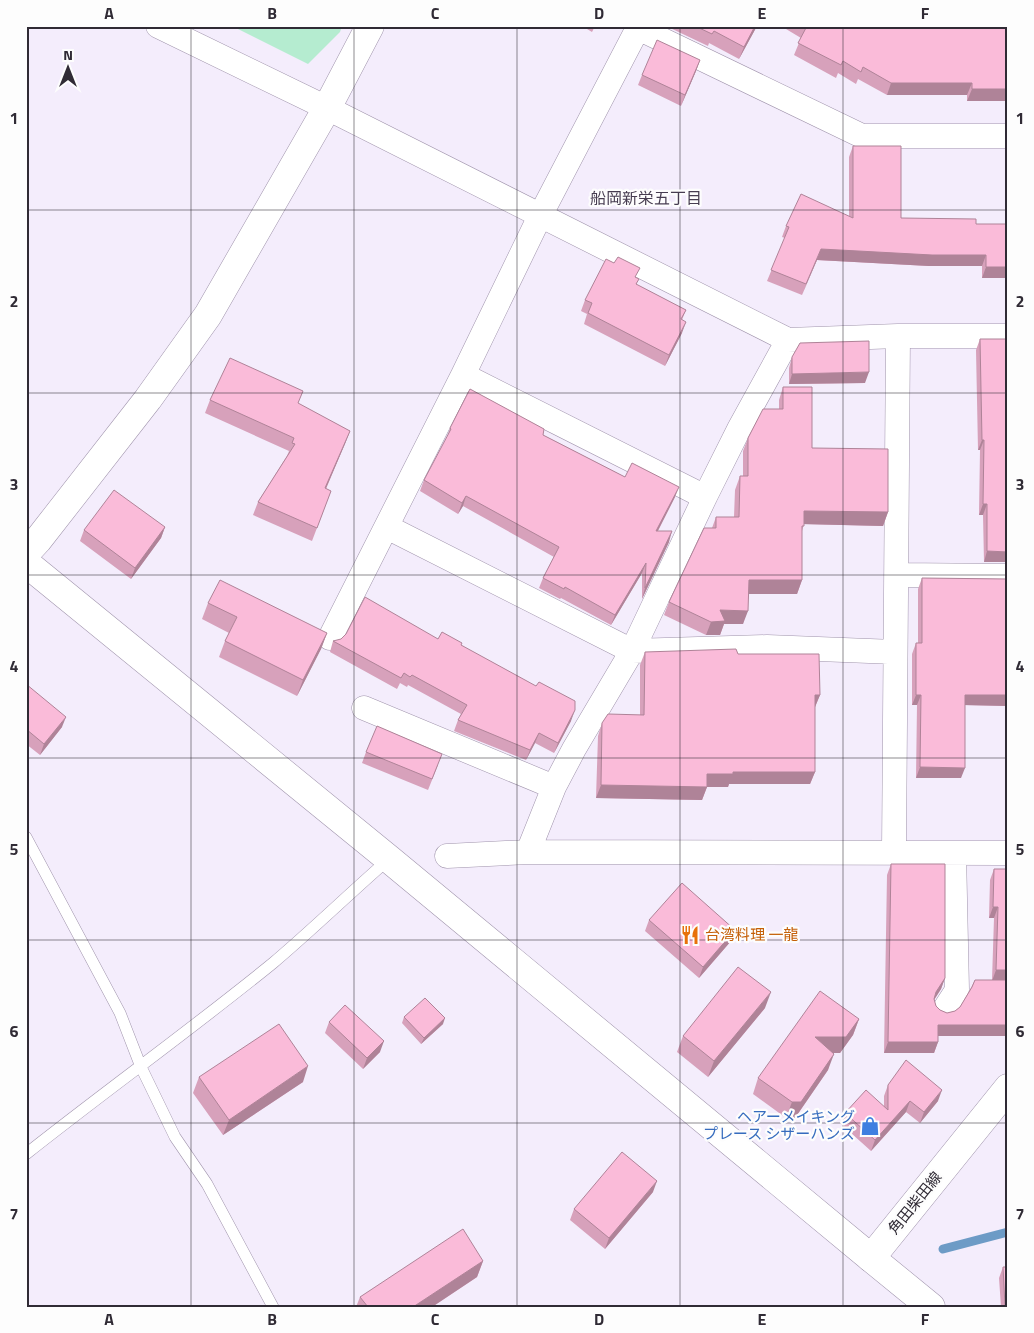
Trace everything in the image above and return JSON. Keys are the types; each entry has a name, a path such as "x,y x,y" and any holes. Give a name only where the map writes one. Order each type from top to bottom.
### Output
{"street":[{"path":"158,26 328,108 788,340 898,336 1008,336"},
{"path":"26,553 148,399 208,315 328,108 370,26"},
{"path":"330,638 387,527 540,216 638,27 862,136 1008,136"},
{"path":"894,852 898,336"},
{"path":"528,852 554,787 574,748 632,651 739,429 788,340"},
{"path":"462,375 705,497"},
{"path":"387,527 632,651 767,648 895,652"},
{"path":"26,563 389,859 932,1307"},
{"path":"897,575 1008,576"},
{"path":"364,708 554,787"},
{"path":"447,856 528,852 1008,853"},
{"path":"944,1010 957,990 954,853"},
{"name":"角田柴田線","path":"871,1258 1008,1088"}],"lane":[{"path":"26,837 120,1013 141,1067 175,1137 207,1184 274,1307"},
{"path":"26,1154 100,1095 141,1067 274,962 389,859"}],"green space":[{"path":"232,26 342,26 340,32 308,64"}],"building":[{"path":"695,26 755,26 744,47 714,31 712,34"},
{"path":"807,26 1008,26 1008,89 972,89 972,83 891,83 863,67 861,72 843,61 841,65 798,43"},
{"path":"657,40 700,60 685,95 642,75"},
{"path":"853,146 901,146 901,218 976,219 976,224 1008,224 1008,267 986,267 986,255 932,255 821,249 806,284 771,270 789,227 786,226 801,194 853,218"},
{"path":"618,257 640,268 635,277 639,279 636,284 686,310 681,319 686,322 669,355 588,313 592,303 585,300 606,259 614,263"},
{"path":"980,339 1008,339 1008,552 987,551 987,504 983,504 984,440 982,440"},
{"path":"869,341 869,372 792,374 792,357 800,343"},
{"path":"230,358 303,391 298,403 350,431 325,488 331,491 317,528 258,502 295,444 292,443 294,438 210,400"},
{"path":"783,387 812,387 812,448 888,449 888,512 804,511 804,526 802,526 802,580 749,580 748,611 720,610 725,621 711,622 669,602 704,528 716,528 716,517 739,517 740,476 748,476 748,438 763,409 783,409"},
{"path":"470,389 544,429 543,435 625,477 632,463 679,487 656,531 672,531 645,588 646,563 615,615 565,587 564,589 543,578 559,547 466,496 462,503 424,480"},
{"path":"114,490 165,527 135,568 84,530"},
{"path":"922,578 1008,579 1008,695 965,695 965,768 920,767 921,695 916,695 916,643 922,643"},
{"path":"220,580 327,633 303,680 225,641 237,617 208,603"},
{"path":"365,597 438,639 442,632 462,643 461,645 536,686 539,682 575,701 575,710 558,743 539,733 530,750 458,720 467,705 412,675 410,677 404,673 401,678 333,641 341,639 346,634"},
{"path":"736,649 738,654 819,654 820,695 815,695 815,772 733,772 733,774 707,774 707,787 601,785 602,723 608,714 644,715 645,652"},
{"path":"26,684 66,717 44,744 26,729"},
{"path":"377,726 442,754 432,779 366,752"},
{"path":"891,864 945,864 945,978 936,992 934,999 936,1006 947,1013 955,1011 960,1007 975,980 1008,980 1008,1025 938,1025 938,1042 888,1042"},
{"path":"994,869 1008,869 1008,970 996,970 998,907 993,907"},
{"path":"682,883 735,930 703,967 649,920"},
{"path":"738,967 771,992 714,1061 683,1036"},
{"path":"820,991 859,1019 846,1037 815,1037 834,1054 801,1102 792,1102 758,1078"},
{"path":"425,998 445,1018 424,1038 404,1017"},
{"path":"345,1005 384,1041 367,1058 329,1022"},
{"path":"279,1024 308,1066 229,1120 199,1077"},
{"path":"906,1060 942,1090 924,1112 910,1101 875,1140 845,1113 866,1090 888,1110 888,1085"},
{"path":"622,1152 657,1181 609,1238 574,1209"},
{"path":"463,1229 483,1261 413,1307 368,1307 360,1297"},
{"path":"1003,1267 1008,1267 1008,1305 1005,1306"}],"waterway":[{"path":"943,1249 1008,1232"}],"place":[{"name":"台湾料理 一龍","path":"690,935"},
{"name":"ヘアーメイキング プレース シザーハンズ","path":"870,1126"}],"district":[{"name":"船岡新栄五丁目","path":"646,198"}]}
